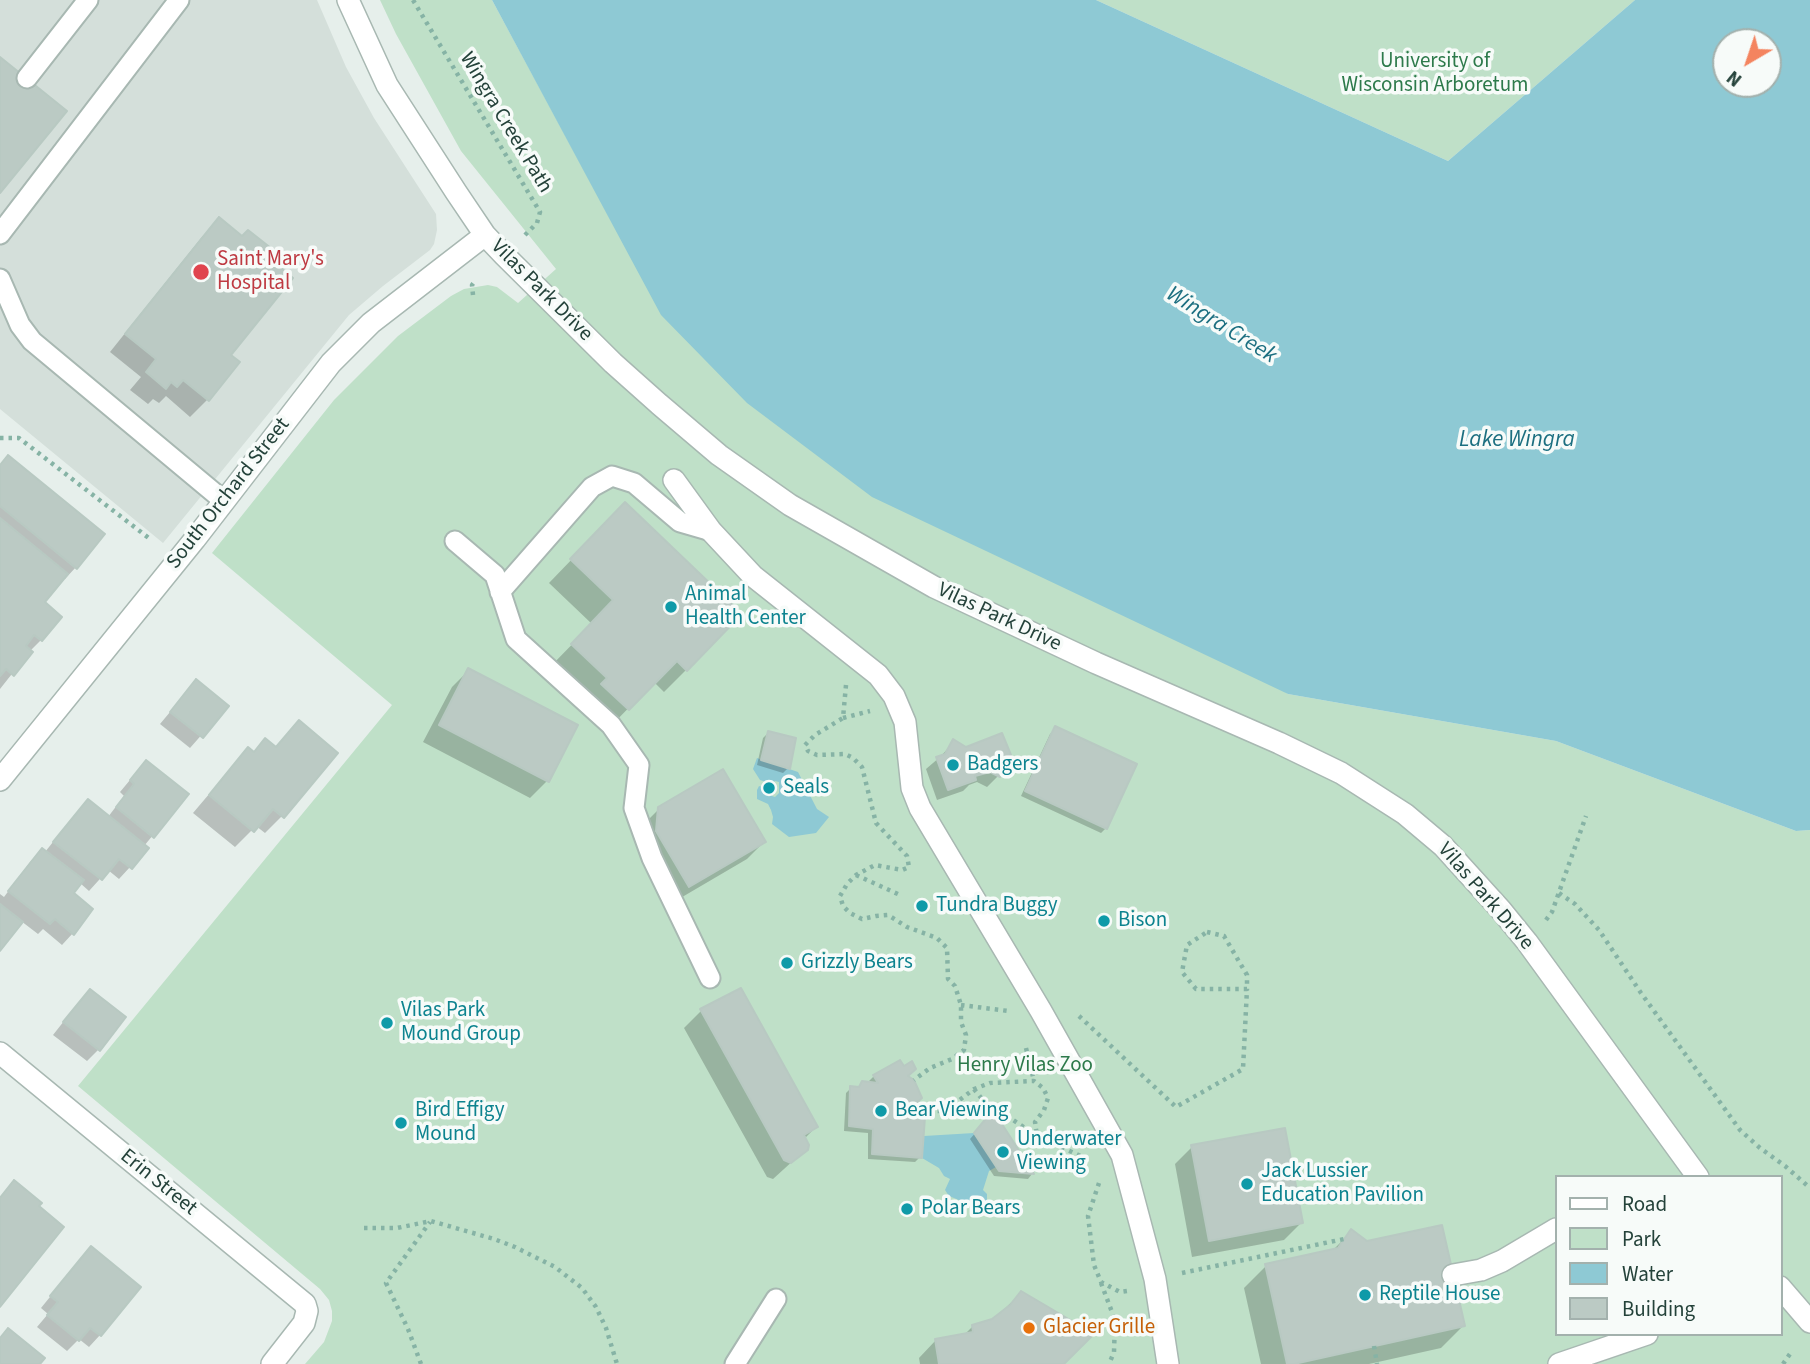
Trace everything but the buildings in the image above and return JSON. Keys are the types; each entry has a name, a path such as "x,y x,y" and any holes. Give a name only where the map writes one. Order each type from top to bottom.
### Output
{"street":[{"name":"Vilas Park Drive","path":"348,0 387,85 485,235 613,363 659,404 719,455 790,505 934,587 1096,663 1279,743 1341,773 1405,814 1443,846 1527,942 1697,1175"},
{"name":"South Orchard Street","path":"0,780 331,363 370,323 485,235"},
{"path":"674,480 711,531 753,576 878,675 894,696 905,722 912,788 920,808 1041,1011 1122,1155 1155,1279 1168,1364"},
{"name":"Erin Street","path":"0,1054 305,1304 306,1318 300,1329 272,1364"},
{"path":"1453,1275 1491,1266 1554,1230"},
{"path":"1782,1289 1810,1322"},
{"path":"1559,1364 1641,1336"}],"lane":[{"path":"27,78 89,0"},
{"path":"0,234 179,0"},
{"path":"0,279 20,326 32,341 224,501"},
{"path":"500,592 592,487 612,476 634,483 680,522 711,531"},
{"path":"455,541 495,575 516,639 611,725 639,765 634,808 652,858 710,978"},
{"path":"735,1364 776,1299"}],"path":[{"name":"Wingra Creek Path","path":"413,0 540,212 537,223 530,231 472,285 473,295"},
{"path":"0,438 19,438 149,539"},
{"path":"850,652 843,718 815,735 806,745 808,751 817,755 845,754 862,767 876,823 907,856 908,867 902,870 875,865 856,875 840,896 843,906 862,919 888,915 907,928 937,938 947,948 948,979 954,986 961,1005 961,1022 966,1035 964,1050 914,1080"},
{"path":"1527,942 1552,912 1586,816"},
{"path":"856,875 900,895"},
{"path":"1559,893 1575,904 1599,930 1740,1130 1810,1188"},
{"path":"1085,1020 1176,1107 1243,1069 1247,989 1247,975 1224,936 1207,932 1187,945 1182,972 1196,989 1247,989"},
{"path":"974,1089 982,1099 1037,1136"},
{"path":"364,1228 397,1227 431,1221 516,1247 555,1267 582,1288 596,1307 606,1328 617,1364"},
{"path":"421,1364 386,1283 431,1221"},
{"path":"1101,1282 1115,1320 1114,1352 1109,1364"},
{"path":"1374,1346 1377,1364"},
{"path":"1783,1364 1792,1351"}],"shaded area":[{"name":"Saint Mary's Hospital","path":"0,0 317,0 346,67 374,118 436,214 437,230 430,250 349,315 163,543 0,409"}],"green space":[{"name":"Henry Vilas Zoo","path":"380,0 492,0 618,233 1288,694 1556,741 1796,831 1810,830 1810,1364 305,1364 324,1342 332,1321 329,1300 320,1289 78,1086 392,705 212,553 334,400 398,336 464,289 488,285 497,287 518,303 556,269 461,151"},
{"name":"University of Wisconsin Arboretum","path":"1096,0 1635,0 1448,161"}],"water":[{"name":"Lake Wingra","path":"492,0 1096,0 1448,161 1635,0 1810,0 1810,830 1796,831 1556,741 1288,694 872,497 747,403 661,315"},
{"path":"757,758 798,772 817,809 829,817 816,833 789,837 772,824 771,810 768,804 757,799 757,790 759,786 771,790 772,796 775,797 779,793 779,782 772,784 760,780 753,769"},
{"path":"974,1133 996,1167 989,1171 983,1190 987,1194 987,1200 971,1205 949,1196 945,1190 950,1179 944,1176 939,1168 922,1158 924,1136"}],"place":[{"name":"Saint Mary's Hospital","path":"201,272"},
{"name":"Animal Health Center","path":"671,607"},
{"name":"Badgers","path":"953,765"},
{"name":"Seals","path":"769,788"},
{"name":"Tundra Buggy","path":"922,906"},
{"name":"Bison","path":"1104,921"},
{"name":"Grizzly Bears","path":"787,963"},
{"name":"Vilas Park Mound Group","path":"387,1023"},
{"name":"Bear Viewing","path":"881,1111"},
{"name":"Bird Effigy Mound","path":"401,1123"},
{"name":"Underwater Viewing","path":"1003,1152"},
{"name":"Jack Lussier Education Pavilion","path":"1247,1184"},
{"name":"Polar Bears","path":"907,1209"},
{"name":"Reptile House","path":"1365,1295"},
{"name":"Glacier Grille","path":"1029,1328"}],"water label":[{"name":"Wingra Creek","path":"1221,326"}]}
